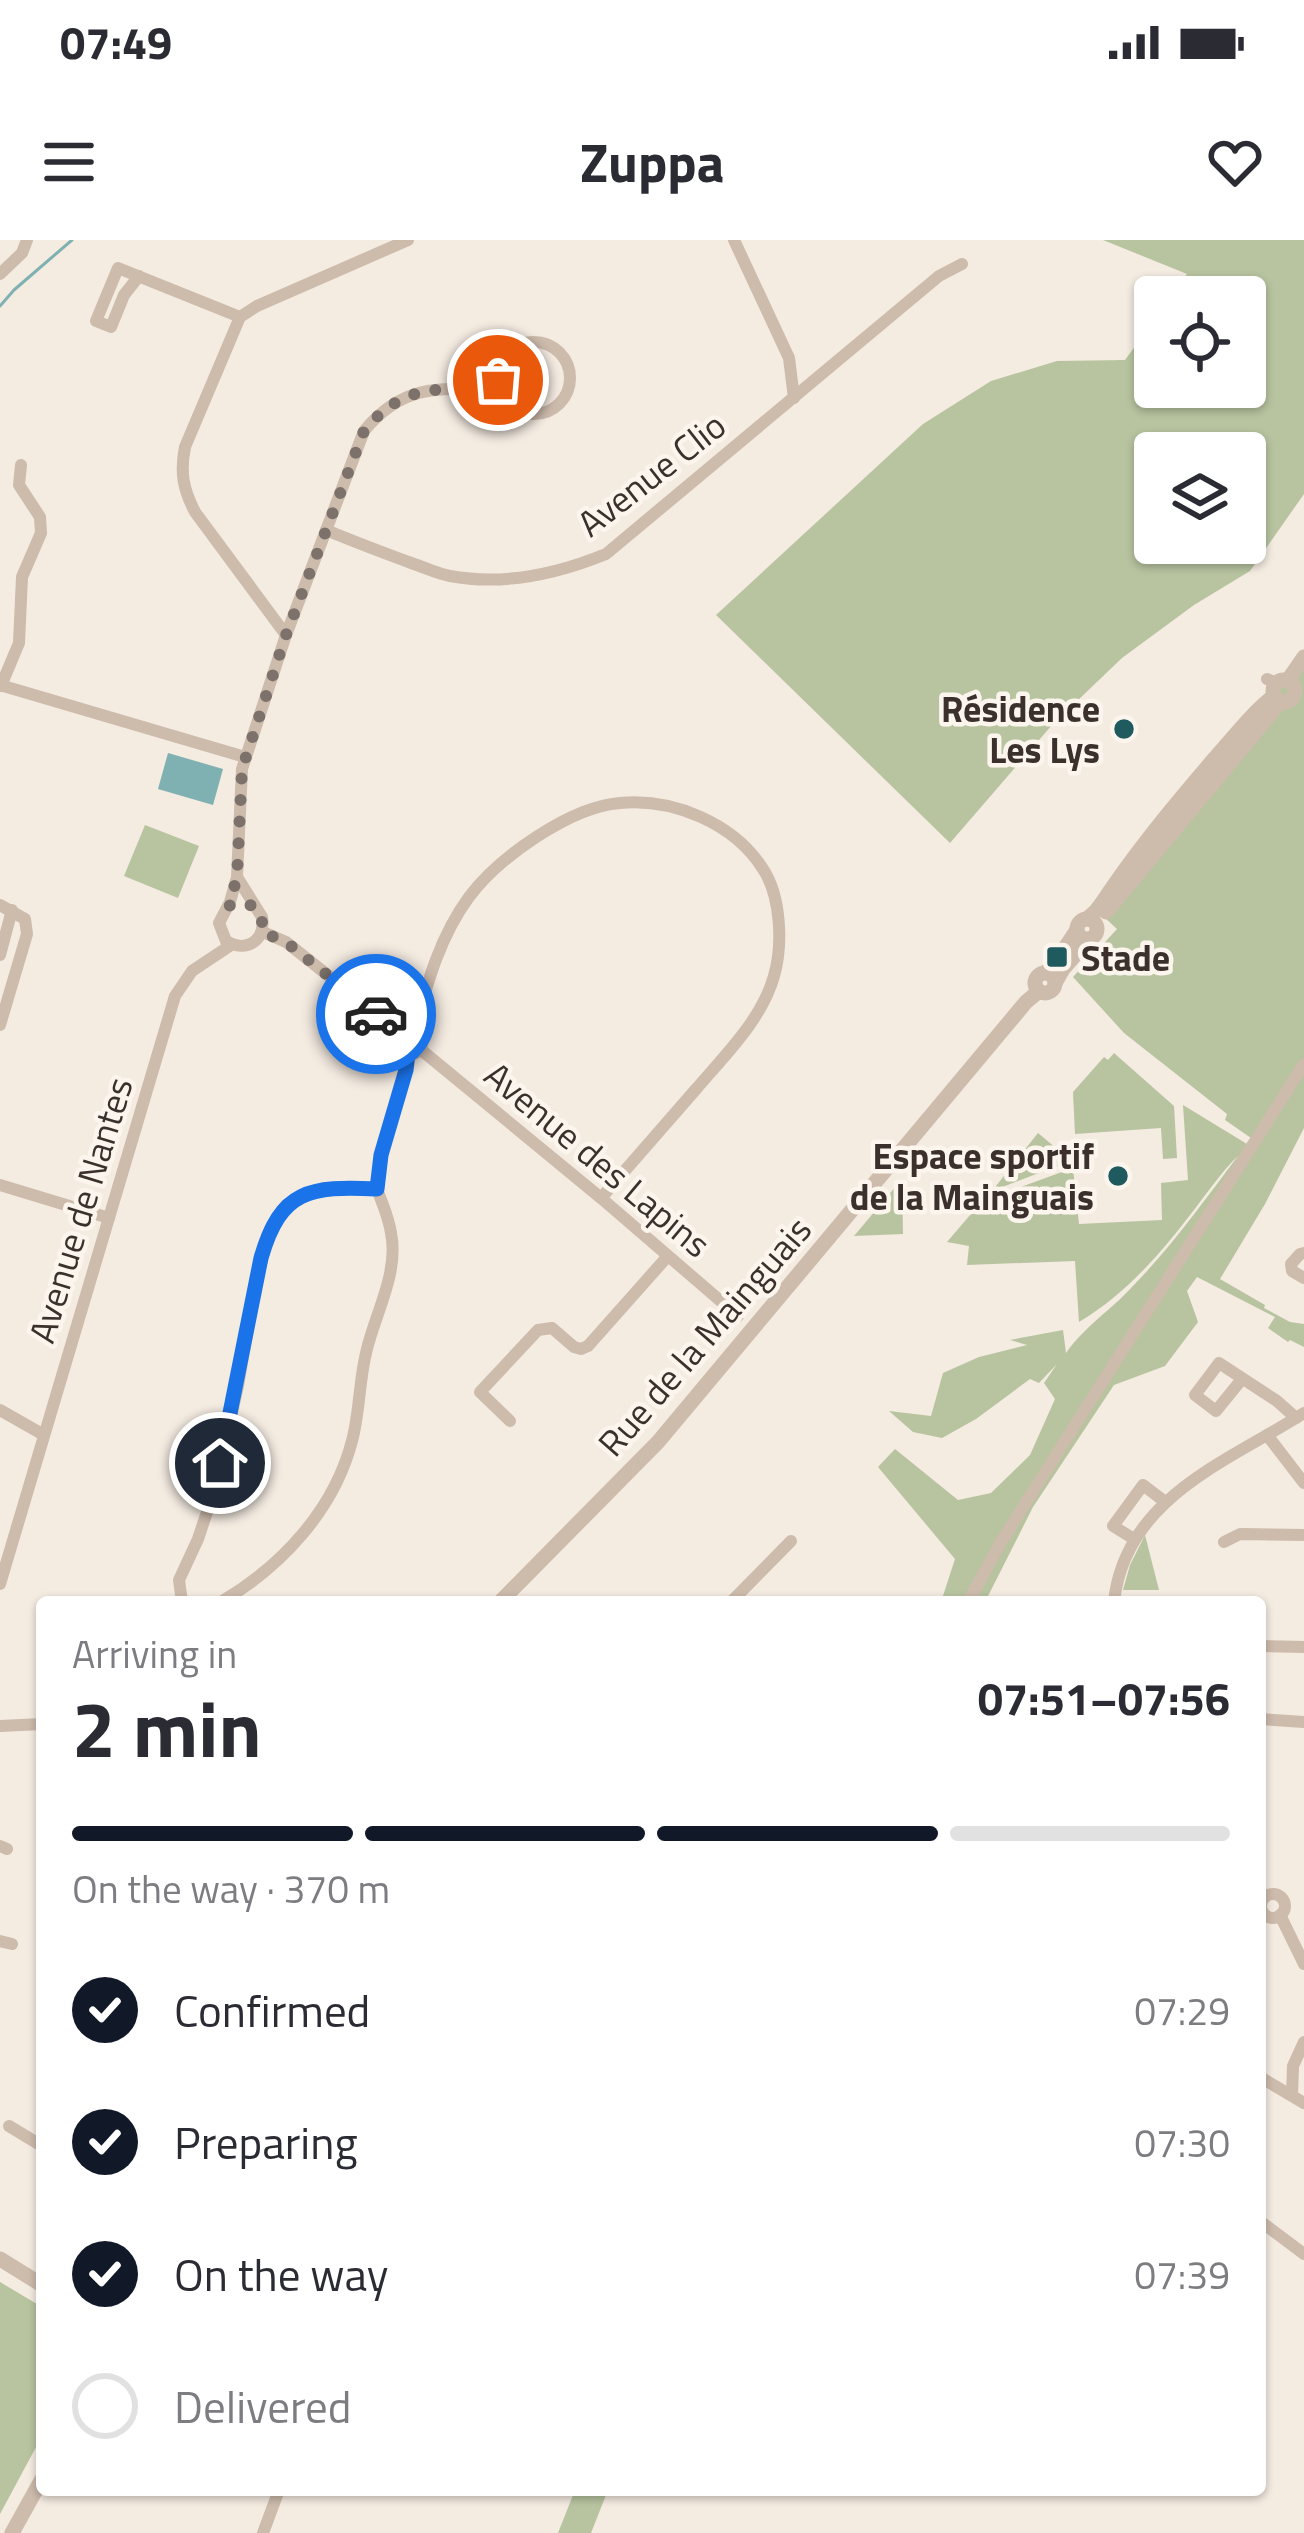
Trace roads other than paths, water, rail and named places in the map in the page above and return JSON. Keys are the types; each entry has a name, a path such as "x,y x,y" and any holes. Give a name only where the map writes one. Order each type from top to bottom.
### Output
{"street":[{"path":"0,274 22,253 27,240"},
{"path":"286,635 195,512 184,490 185,447 240,317 408,240"},
{"path":"734,240 789,358 794,398"},
{"name":"Avenue Clio","path":"326,530 447,576 514,579 606,554 939,276 962,264"},
{"path":"139,276 124,295 111,327 96,320 118,268 139,276 240,317"},
{"path":"522,344 555,349 568,367 567,391 551,409 540,413 516,409 500,391 499,368 522,344"},
{"path":"237,877 262,917 259,939 246,947 231,945 219,930 237,877 242,769 286,635 364,431 381,411 406,396 433,388 500,391"},
{"path":"22,465 19,485 40,518 41,533 22,577 19,643 0,685 245,757"},
{"path":"1280,687 1304,657"},
{"path":"1280,687 1304,668"},
{"name":"Rue de la Mainguais","path":"506,1596 658,1442 1046,982 1055,963 1280,687"},
{"path":"229,1596 272,1564 320,1514 344,1465 367,1349 392,1263 392,1234 377,1189 381,1155 414,1051 400,1046 438,950 470,895 520,847 590,809 653,802 696,814 722,828 764,870 779,932 775,974 761,1007 735,1043 602,1198"},
{"path":"229,906 252,905"},
{"path":"0,955 6,908 25,919 27,934 0,1025"},
{"path":"262,932 286,942 408,1033"},
{"name":"Avenue de Nantes","path":"0,1584 175,996 192,971 231,945"},
{"name":"Avenue des Lapins","path":"414,1051 602,1198 737,1316"},
{"path":"971,1596 1304,1064"},
{"path":"0,1185 109,1218"},
{"path":"181,1596 178,1580 215,1488 270,1229 286,1205 306,1195 339,1187 377,1189"},
{"path":"1304,1253 1291,1264 1304,1278"},
{"path":"510,1420 481,1392 538,1330 552,1328 574,1347 588,1346 667,1257"},
{"path":"1115,1596 1124,1558 1164,1501 1300,1415 1242,1379"},
{"path":"0,1410 44,1435"},
{"path":"1268,1435 1304,1483"},
{"path":"1134,1539 1113,1526 1143,1485 1164,1501"},
{"path":"1224,1542 1240,1534 1304,1535"},
{"path":"736,1596 791,1540"},
{"path":"1266,1646 1304,1647"},
{"path":"1266,1719 1304,1722"},
{"path":"0,1726 36,1724"},
{"path":"1280,1916 1304,1964"},
{"path":"1298,2099 1293,2066 1304,2042"},
{"path":"1266,2081 1298,2099"},
{"path":"9,2126 36,2142"},
{"path":"1266,2226 1304,2254"},
{"path":"0,2259 36,2281"},
{"path":"12,2533 36,2491"},
{"path":"262,2533 277,2496"}],"water":[{"path":"168,753 223,769 213,805 158,789"}],"waterway":[{"path":"0,306 72,240"}],"place":[{"name":"Résidence Les Lys","path":"1124,729"},
{"name":"Stade","path":"1057,957"},
{"name":"Espace sportif de la Mainguais","path":"1118,1176"}]}
